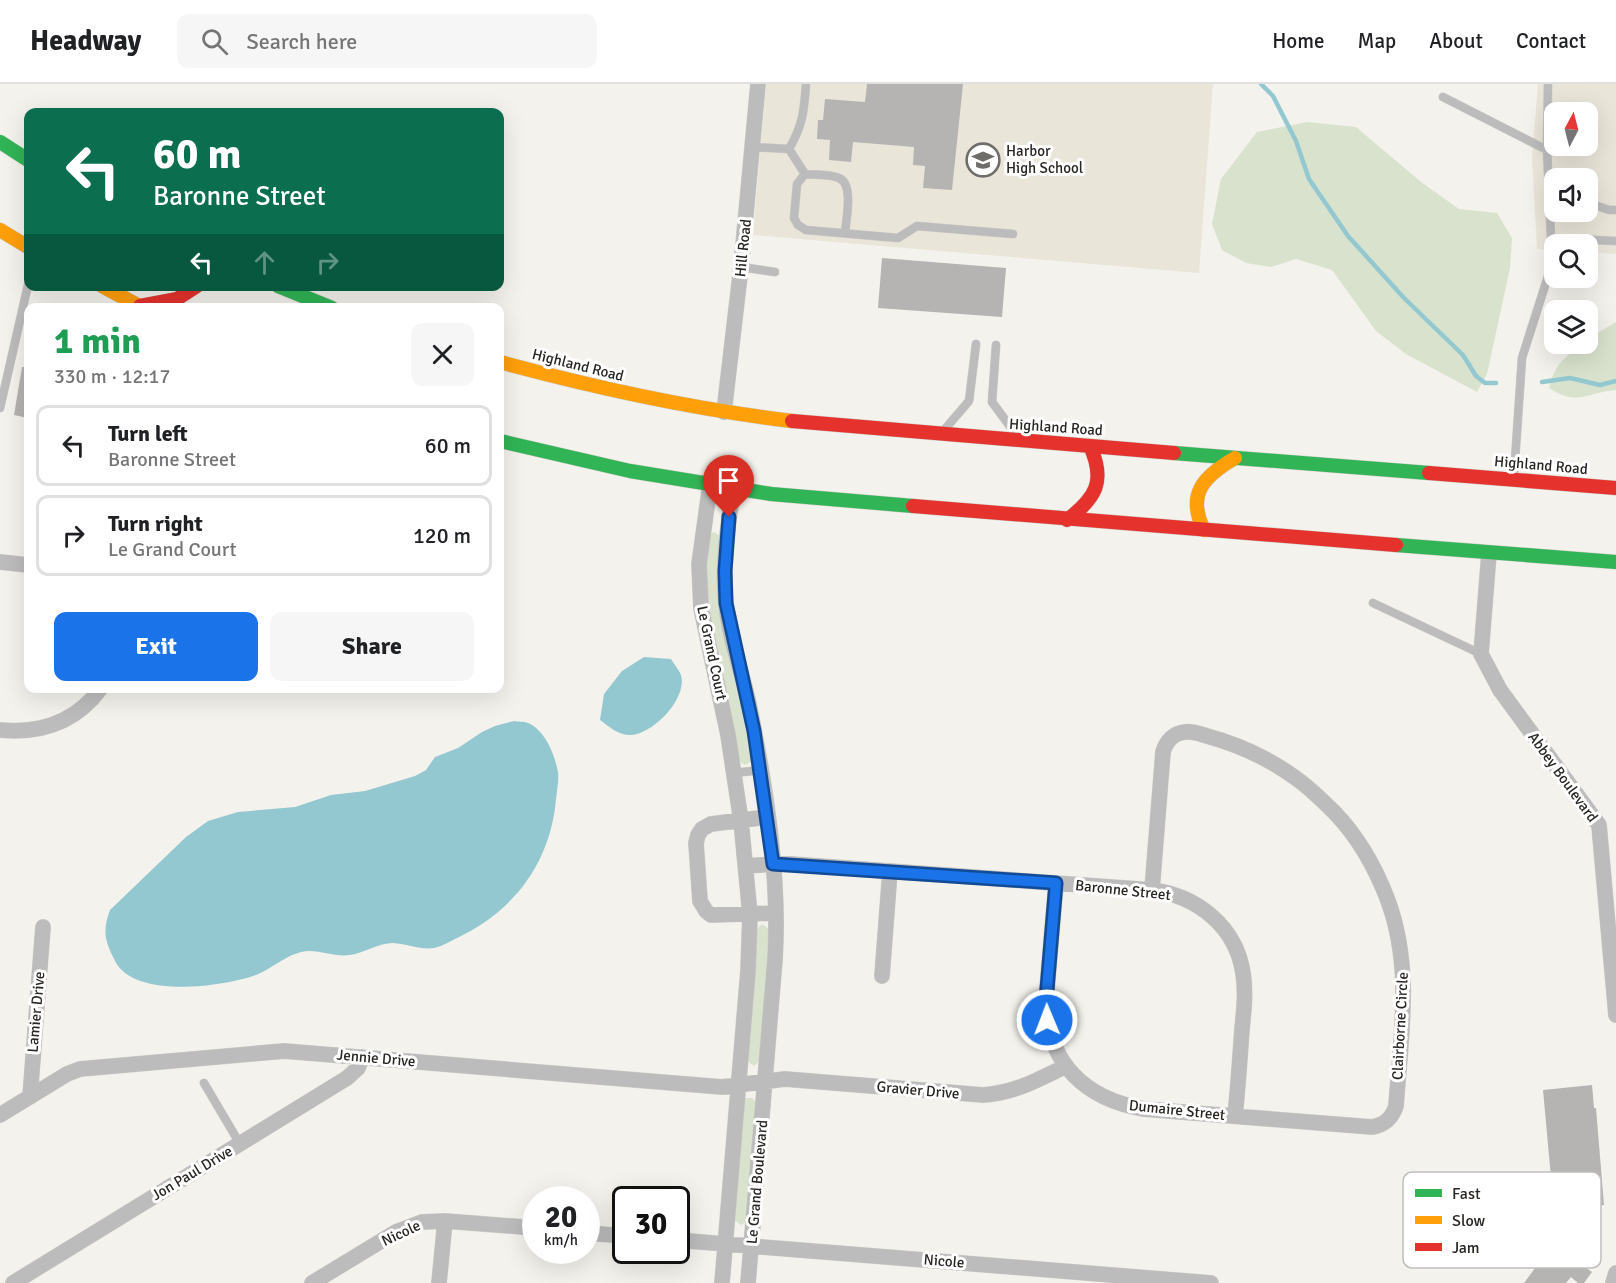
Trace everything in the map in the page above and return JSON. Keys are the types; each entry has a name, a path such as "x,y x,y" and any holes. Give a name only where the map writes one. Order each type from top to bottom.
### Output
{"highway":[{"path":"0,142 24,157"},
{"path":"0,230 24,245"},
{"path":"112,291 134,303"},
{"path":"166,303 177,300 192,291"},
{"path":"290,291 320,303"},
{"name":"Highland Road","path":"504,363 605,390 724,412 823,425 1616,488"},
{"path":"504,442 630,471 734,489 825,500 1616,562"},
{"path":"1067,520 1087,504 1098,484 1100,474 1098,464 1090,446"},
{"path":"1204,530 1196,512 1198,492 1220,465 1235,458"}],"street":[{"name":"Hill Road","path":"724,412 741,267 758,84"},
{"name":"Le Grand Court","path":"710,485 701,548 700,594 703,622 724,712 734,773 750,915 738,1085"},
{"name":"Le Grand Court","path":"734,489 726,551 726,603 750,708 773,864 776,913 765,1082"},
{"path":"1481,654 1489,553"},
{"path":"0,562 24,565"},
{"name":"Abbey Boulevard","path":"1481,654 1500,690 1599,825 1608,850 1616,1015"},
{"path":"0,730 32,730 65,720 84,708 97,693"},
{"name":"Clairborne Circle","path":"1152,890 1162,758 1166,744 1177,734 1189,732 1211,737 1242,747 1270,761 1306,786 1337,815 1360,844 1379,878 1393,916 1402,954 1404,999 1396,1106 1390,1119 1380,1125"},
{"path":"767,817 709,825 702,829 696,843 700,897 703,908 711,915 776,913"},
{"name":"Baronne Street","path":"746,866 773,864 1056,883 1152,890 1185,898 1209,913 1224,928 1238,953 1245,985 1235,1116"},
{"path":"882,976 890,871"},
{"name":"Dumaire Street","path":"1056,883 1046,1010 1052,1039 1065,1066 1084,1085 1115,1102 1144,1108 1372,1127 1380,1125"},
{"name":"Lamier Drive","path":"30,1097 43,927"},
{"name":"Jennie Drive","path":"0,1115 73,1071 273,1051 722,1087 765,1082"},
{"name":"Jon Paul Drive","path":"13,1283 355,1072 362,1057"},
{"name":"Gravier Drive","path":"765,1082 785,1079 994,1094 1021,1088 1065,1066"},
{"name":"Le Grand Boulevard","path":"748,1283 765,1082"},
{"name":"Le Grand Boulevard","path":"722,1283 738,1085"},
{"path":"439,1283 445,1221"},
{"name":"Nicole","path":"312,1283 404,1228 422,1222 445,1221 522,1227"},
{"name":"Nicole","path":"690,1241 1211,1283"},
{"path":"1613,1283 1616,1273"}],"lane":[{"path":"789,149 799,132 806,84"},
{"path":"1548,84 1548,102"},
{"path":"1443,97 1544,148"},
{"path":"752,147 789,149"},
{"path":"789,149 805,174"},
{"path":"1547,156 1551,234"},
{"path":"805,174 797,184 794,218 798,225 806,230 898,238 917,226 1013,234"},
{"path":"805,174 839,177 846,183 848,193 845,233"},
{"path":"1598,205 1616,210"},
{"path":"1598,241 1616,242"},
{"path":"741,267 775,272"},
{"path":"1514,479 1522,358 1544,288"},
{"path":"0,408 27,291"},
{"path":"940,435 969,401 976,344"},
{"path":"996,345 992,402 1022,442"},
{"path":"1373,603 1481,654"},
{"path":"734,773 760,770"},
{"path":"204,1083 240,1144"}],"shaded area":[{"name":"Harbor High School","path":"766,84 1213,84 1199,273 753,235"},
{"path":"1538,84 1616,84 1616,254 1598,253 1598,234 1544,234 1544,249 1537,249 1532,157"}],"green space":[{"path":"1307,122 1356,127 1421,182 1459,209 1497,213 1512,238 1510,268 1487,374 1477,392 1406,354 1376,331 1332,270 1296,259 1271,267 1246,263 1222,250 1212,224 1221,179 1257,132"},
{"path":"1616,322 1616,390 1575,398 1559,394 1549,388 1557,367 1570,354 1598,354 1598,333"},
{"path":"714,532 720,536 751,756 751,762 745,765 738,760 708,615 706,568 709,535"},
{"path":"762,924 769,929 760,1060 754,1066 747,1061 756,930"},
{"path":"746,1098 752,1098 756,1102 746,1222 741,1225 734,1220"}],"water":[{"path":"644,657 671,659 681,675 682,685 679,695 666,715 647,730 628,735 600,720 604,694 622,671"},
{"path":"514,721 526,722 534,726 552,751 558,775 553,821 539,861 528,879 500,911 482,924 434,948 393,943 350,955 301,952 256,975 202,986 180,987 140,981 125,973 115,961 106,936 106,924 110,910 186,837 208,821 238,812 295,807 331,795 365,791 415,776 426,770 435,757 458,748 495,726"}],"building":[{"path":"867,84 963,84 952,190 923,188 925,166 913,165 914,147 853,142 851,162 829,160 830,140 817,139 818,120 823,120 825,99 865,102"},
{"path":"882,258 1006,268 1002,317 878,308"},
{"path":"22,367 24,367 24,417 14,415"},
{"path":"1592,1085 1594,1108 1596,1108 1604,1205 1601,1205 1601,1172 1551,1172 1543,1090"},
{"path":"1535,1268 1586,1268 1592,1272 1584,1283 1578,1283 1571,1277 1566,1283 1524,1283"}],"waterway":[{"path":"1261,84 1273,96 1296,141 1309,179 1348,236 1404,298 1463,355 1476,376 1485,383 1496,383"},
{"path":"1542,382 1570,378 1600,385 1616,381"}],"traffic: fast":[{"path":"0,142 24,157"},
{"path":"290,291 320,303"},
{"path":"504,442 630,471 771,494 913,506"},
{"path":"1174,453 1429,473"},
{"path":"1396,545 1616,562"}],"traffic: slow":[{"path":"0,230 24,245"},
{"path":"111,291 134,303"},
{"path":"504,363 645,397 792,421"},
{"path":"1204,530 1197,506 1201,487 1215,472 1235,458"}],"traffic: jam":[{"path":"156,303 177,299 189,291"},
{"path":"792,421 1174,453"},
{"path":"1067,520 1085,504 1095,488 1097,469 1090,446"},
{"path":"1429,473 1616,488"},
{"path":"913,506 1396,545"}],"place":[{"name":"Harbor High School","path":"983,160"}],"route":[{"path":"729,517 725,571 726,603 754,731 773,864 1056,883 1046,1001 1047,1020"}]}
